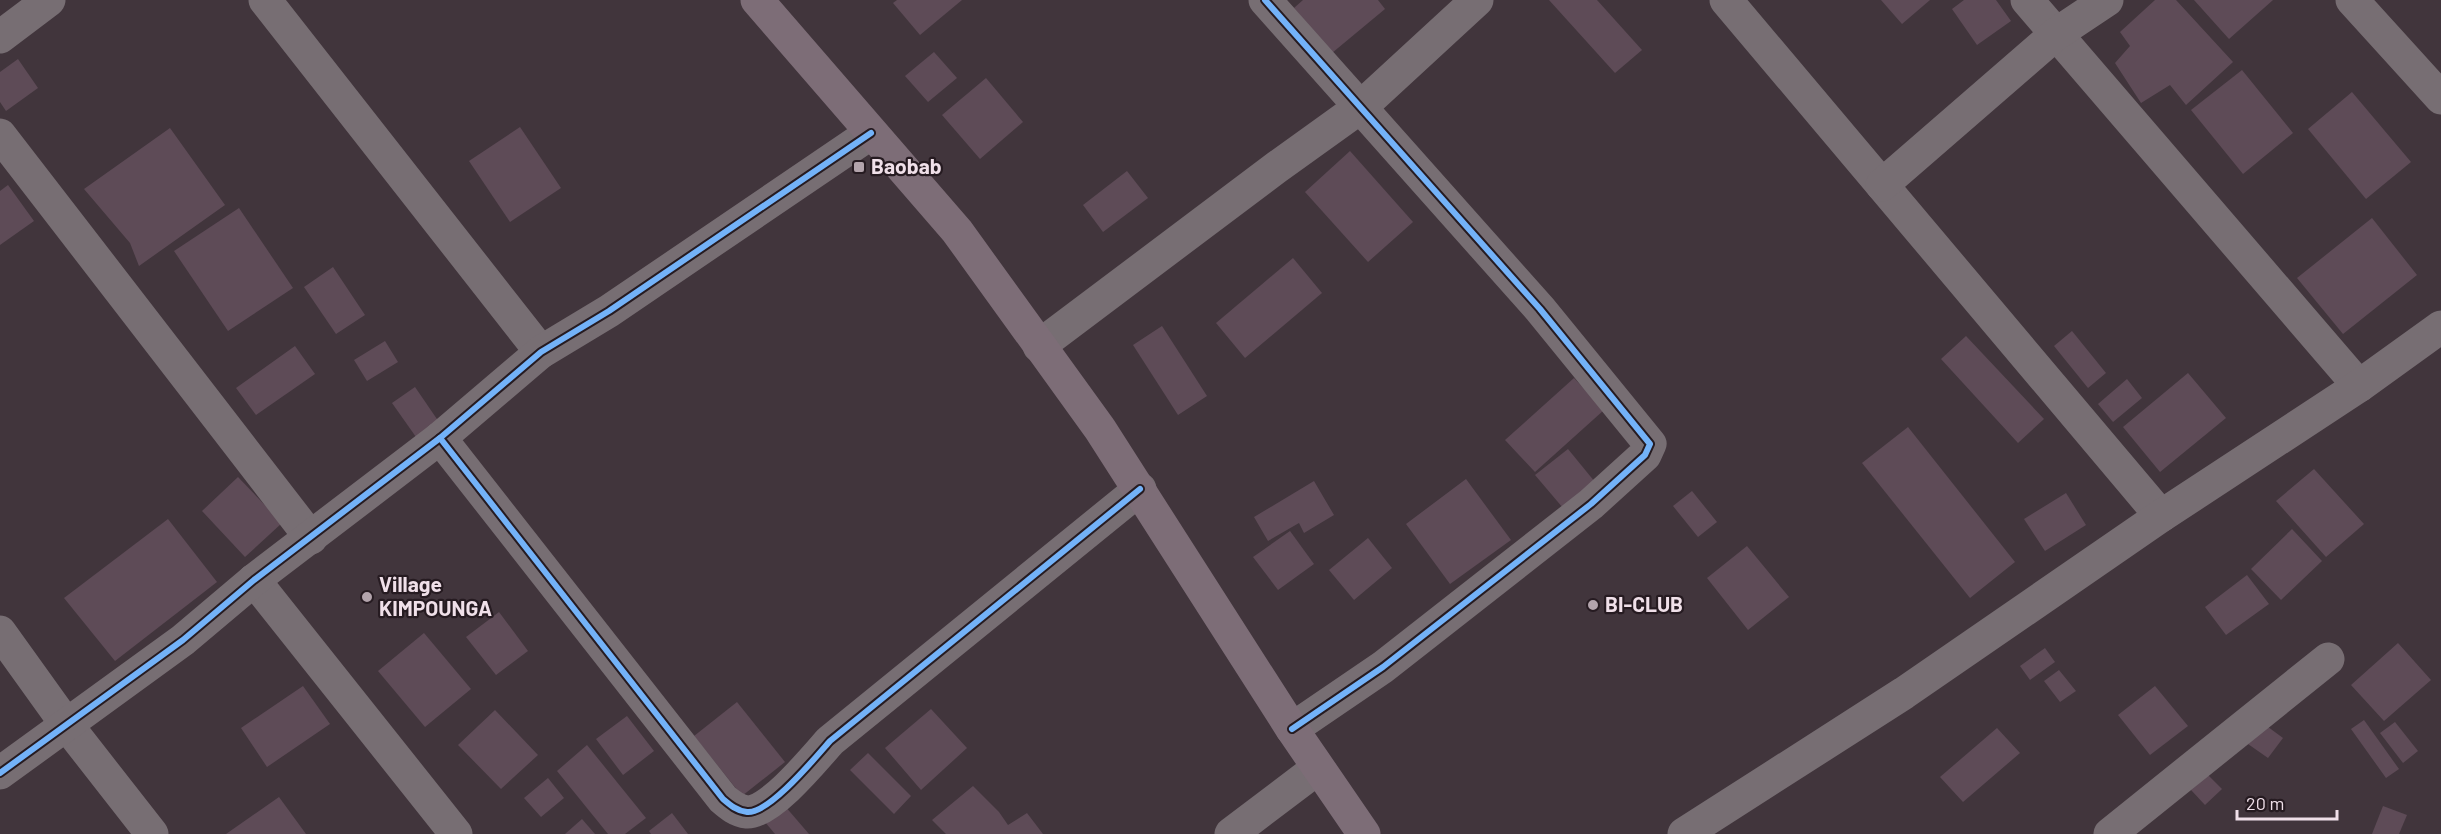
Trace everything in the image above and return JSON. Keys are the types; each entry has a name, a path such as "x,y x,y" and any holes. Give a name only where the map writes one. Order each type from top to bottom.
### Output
{"highway":[{"path":"757,0 957,231 1100,429 1292,729 1364,834"}],"street":[{"path":"0,37 49,0"},
{"path":"266,0 541,351"},
{"path":"1265,0 1362,106 1540,309 1650,444 1645,455 1591,504 1383,667 1292,729"},
{"path":"1039,346 1276,167 1362,106 1477,0"},
{"path":"1726,0 2161,516"},
{"path":"2027,0 2359,386"},
{"path":"1882,185 2056,34 2108,0"},
{"path":"2352,0 2441,98"},
{"path":"0,773 183,640 254,580 440,438 541,351 609,311 871,133"},
{"path":"0,135 311,537"},
{"path":"1684,834 1904,693 2161,516 2359,386 2441,327"},
{"path":"440,438 723,799 732,807 748,812 762,809 801,775 830,741 1140,489"},
{"path":"254,580 456,834"},
{"path":"0,632 66,724 152,834"},
{"path":"2110,834 2328,659"},
{"path":"1231,834 1318,768"}],"building":[{"path":"897,0 962,0 920,35 893,3"},
{"path":"1303,0 1378,0 1385,9 1332,53 1294,8"},
{"path":"1549,0 1597,0 1642,50 1615,73"},
{"path":"1881,0 1930,0 1902,24"},
{"path":"1964,0 1996,0 2011,21 1977,45 1952,9"},
{"path":"2155,0 2176,0 2233,62 2186,105 2170,85 2141,103 2115,63 2130,46 2120,32"},
{"path":"2194,0 2273,0 2229,39"},
{"path":"934,52 957,78 928,102 905,76"},
{"path":"18,59 38,88 6,111 0,102 0,72"},
{"path":"2242,70 2293,133 2243,174 2191,110"},
{"path":"986,78 1023,122 980,159 942,115"},
{"path":"2352,92 2411,162 2366,199 2308,129"},
{"path":"520,127 561,188 510,222 469,161"},
{"path":"170,128 225,205 139,266 130,243 84,189"},
{"path":"1350,151 1413,222 1368,262 1305,192"},
{"path":"1127,171 1148,198 1103,232 1083,205"},
{"path":"8,185 34,221 0,245 0,191"},
{"path":"239,208 293,288 228,331 174,251"},
{"path":"2372,218 2417,275 2343,334 2297,278"},
{"path":"1293,258 1322,293 1245,358 1216,323"},
{"path":"333,267 365,315 336,334 304,287"},
{"path":"1162,326 1207,396 1178,415 1133,345"},
{"path":"2072,331 2106,373 2088,388 2054,346"},
{"path":"1966,336 2044,419 2018,443 1941,359"},
{"path":"385,341 398,362 367,381 354,360"},
{"path":"295,346 315,374 256,415 236,388"},
{"path":"2188,373 2226,418 2160,472 2123,427"},
{"path":"1574,378 1604,410 1535,472 1505,440"},
{"path":"2127,379 2142,398 2113,422 2098,404"},
{"path":"415,387 439,422 416,437 392,403"},
{"path":"1908,427 2015,562 1970,598 1862,463"},
{"path":"1568,449 1595,482 1563,508 1535,475"},
{"path":"2314,469 2364,524 2326,557 2276,501"},
{"path":"238,477 282,523 245,557 202,511"},
{"path":"1466,479 1511,540 1450,584 1406,524"},
{"path":"1314,481 1334,515 1304,533 1299,523 1268,541 1254,517"},
{"path":"1692,491 1717,522 1698,537 1673,506"},
{"path":"2066,493 2086,525 2045,551 2024,519"},
{"path":"168,519 217,582 115,661 64,598"},
{"path":"2292,529 2322,561 2281,600 2251,569"},
{"path":"1290,531 1314,564 1278,590 1253,557"},
{"path":"1368,538 1392,568 1354,600 1329,570"},
{"path":"1747,546 1789,597 1748,630 1707,578"},
{"path":"2247,575 2269,604 2226,635 2205,607"},
{"path":"499,612 528,651 496,675 466,637"},
{"path":"424,633 471,689 425,727 378,671"},
{"path":"2398,643 2431,680 2384,721 2351,685"},
{"path":"2045,648 2055,662 2030,680 2020,666"},
{"path":"2059,670 2076,691 2060,702 2044,681"},
{"path":"303,686 330,724 267,767 241,728"},
{"path":"2155,686 2188,726 2150,755 2118,715"},
{"path":"737,702 785,762 742,796 694,736"},
{"path":"931,709 967,748 921,790 885,748"},
{"path":"495,710 538,755 501,789 458,745"},
{"path":"627,716 654,751 623,775 596,739"},
{"path":"2364,720 2399,769 2386,778 2351,729"},
{"path":"2395,722 2418,751 2403,763 2380,733"},
{"path":"2264,724 2283,738 2268,758 2248,744"},
{"path":"1997,728 2020,753 1963,802 1940,777"},
{"path":"587,745 646,818 625,834 608,834 557,771"},
{"path":"868,753 911,796 894,814 850,770"},
{"path":"2208,775 2222,789 2205,805 2191,790"},
{"path":"548,778 564,798 541,817 524,798"},
{"path":"973,786 999,812 1008,825 1027,813 1043,834 946,834 932,820"},
{"path":"279,797 306,834 226,834"},
{"path":"784,805 809,834 775,834 765,822"},
{"path":"2383,806 2407,815 2399,834 2372,834"},
{"path":"672,813 688,834 651,834 649,831"},
{"path":"582,819 595,834 565,834"}],"cycle path":[{"path":"1265,0 1540,309 1650,444 1645,455 1591,504 1383,667 1292,729"},
{"path":"0,773 183,640 254,580 440,438 541,352 609,311 871,133"},
{"path":"440,438 723,799 737,809 747,812 756,810 779,795 830,741 1140,489"}],"place":[{"name":"Baobab","path":"859,167"},
{"name":"Village KIMPOUNGA","path":"367,597"},
{"name":"BI-CLUB","path":"1593,605"}]}
